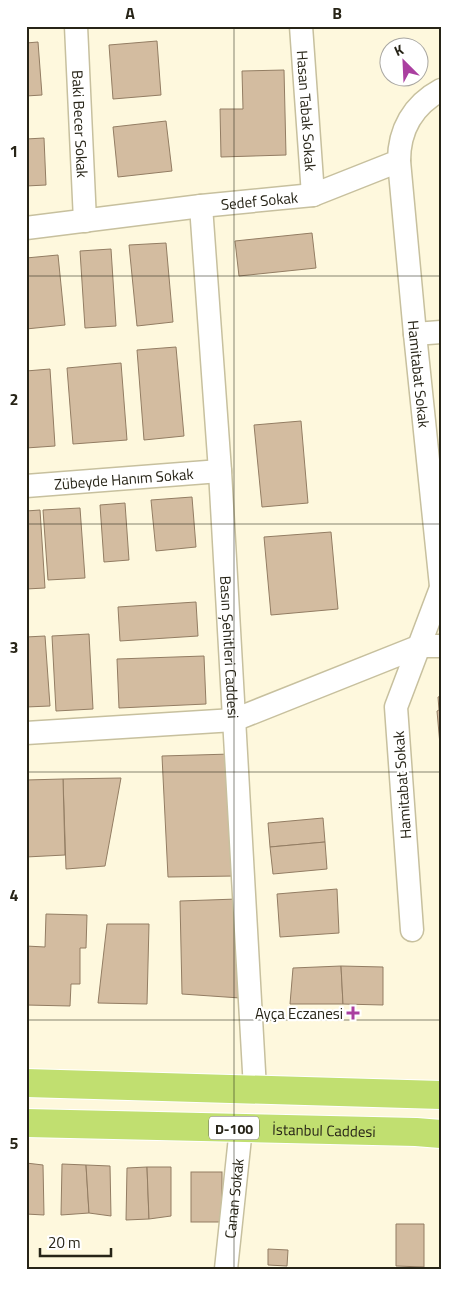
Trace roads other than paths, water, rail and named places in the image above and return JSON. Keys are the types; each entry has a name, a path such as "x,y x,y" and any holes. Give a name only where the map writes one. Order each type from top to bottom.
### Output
{"highway":[{"path":"26,1083 441,1095"},
{"name":"İstanbul Caddesi","path":"26,1123 441,1134"}],"street":[{"name":"Baki Becer Sokak","path":"76,26 85,221"},
{"name":"Hasan Tabak Sokak","path":"301,26 313,196"},
{"path":"400,161 399,147 409,119 419,105 441,90"},
{"name":"Sedef Sokak","path":"26,228 201,206 313,196 400,161"},
{"name":"Hamitabat Sokak","path":"400,161 415,334 441,587 430,646 396,708 412,930"},
{"name":"Basın Şehitleri Caddesi","path":"201,206 220,471 255,1089"},
{"path":"415,334 441,332"},
{"name":"Zübeyde Hanım Sokak","path":"26,486 220,471"},
{"path":"26,732 234,720 430,646"},
{"path":"405,1094 441,1083"},
{"name":"Canan Sokak","path":"226,1269 241,1128"}],"place":[{"name":"Ayça Eczanesi","path":"353,1013"}]}
